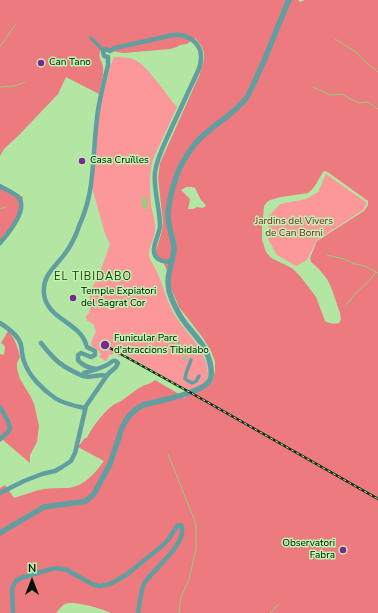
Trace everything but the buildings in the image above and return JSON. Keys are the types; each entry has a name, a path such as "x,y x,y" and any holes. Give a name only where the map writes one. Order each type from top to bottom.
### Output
{"street":[{"path":"0,533 44,507 81,502 90,498 94,494 110,464 124,422 135,409 143,405 191,392 210,380 212,376 206,351 198,338 178,313 168,286 174,251 168,212 177,175 188,151 200,138 237,108 247,97 289,0"},
{"path":"91,38 104,50 108,49 110,51 115,48 173,35 180,35 193,40 201,53 202,60 198,71 160,153 155,172 155,186 160,224 154,251 156,257 160,260 164,262 172,261"},
{"path":"104,50 104,55 108,57"},
{"path":"96,369 79,362 78,355 81,353 91,357 95,355 95,352 87,345 82,336 54,313 49,307 44,297 44,286 50,271 68,250 79,227 90,192 97,117 108,65 108,57 111,54 110,51"},
{"path":"0,186 19,198 21,202 18,218 0,243"},
{"path":"0,323 18,338 21,344 24,361 39,385 56,398 66,403 85,408"},
{"path":"41,343 59,364 68,370 88,378 103,375 106,376"},
{"path":"191,360 185,375 185,379 192,383 196,381 199,376"},
{"path":"0,493 24,481 62,468 71,461 75,453 85,408 106,376 117,365 117,362 115,361 84,373 83,376"},
{"path":"0,407 7,418 10,429 0,439"},
{"path":"13,613 12,588 16,581 21,578 57,568 66,570 92,584 99,586 110,584 126,575 162,546 177,526 180,525 182,527 182,533 176,545 144,584 138,613"}],"green space":[{"path":"114,57 130,58 140,63 146,68 177,107 152,164 150,194 155,221 155,233 149,250 149,256 173,312 201,350 205,359 208,378 202,384 190,391 123,353 120,357 114,353 112,355 110,354 106,361 99,357 101,354 92,346 91,343 96,331 93,324 87,321 86,316 90,309 90,291 97,279 110,244 105,234 91,184 96,128 110,67"},
{"name":"Jardins del Vivers de Can Borni","path":"326,174 367,203 363,210 317,240 307,260 296,266 277,255 268,239 269,216 280,204 306,199 318,192"}],"shaded area":[{"path":"0,0 298,0 300,2 305,0 378,0 378,613 111,613 102,609 69,603 61,607 56,613 0,613 0,488 5,485 14,498 44,489 68,488 80,485 93,474 104,461 78,447 85,438 87,438 99,419 107,410 138,389 155,380 184,398 208,386 213,381 215,362 211,351 179,307 171,288 170,277 162,260 157,256 156,251 163,222 158,178 160,163 199,76 204,60 204,52 202,47 195,38 187,44 170,49 123,53 102,49 99,53 103,67 103,74 99,94 66,77 58,94 4,149 0,156","holes":["325,171 368,201 368,205 364,211 317,241 310,258 311,262 327,279 331,287 341,319 339,323 336,324 325,321 316,297 300,276 292,268 271,258 266,252 262,240 264,206 267,202 281,197 308,193 315,186","186,187 195,188 206,206 203,208 197,207 188,209 190,199 181,190"]},
{"path":"0,184 23,197 21,211 12,229 0,245"},
{"path":"8,331 13,337 17,347 20,357 17,363 17,369 20,379 34,404 39,426 37,442 30,455 30,463 3,440 0,442 0,354 4,355 5,348 1,343"}],"waterway":[{"path":"0,47 15,25"},
{"path":"335,39 356,52 378,72"},
{"path":"0,87 15,86 25,82"},
{"path":"313,87 332,95 342,94 358,103 368,102 378,109"},
{"path":"144,199 145,207"},
{"path":"0,209 6,207"},
{"path":"327,255 365,266 378,273"},
{"path":"346,305 375,273"},
{"path":"168,454 196,524 196,549 189,579 181,597 179,613"},
{"path":"270,613 279,604"}],"tunnel":[{"path":"178,341 185,358 191,360"}],"railway":[{"path":"108,347 378,499"}],"place":[{"name":"Can Tano","path":"41,63"},
{"name":"Casa Cruïlles","path":"82,161"},
{"name":"Temple Expiatori del Sagrat Cor","path":"73,298"},
{"name":"Funicular Parc d'atraccions Tibidabo","path":"105,345"},
{"name":"Observatori Fabra","path":"343,550"}],"district":[{"name":"EL TIBIDABO","path":"93,277"}]}
